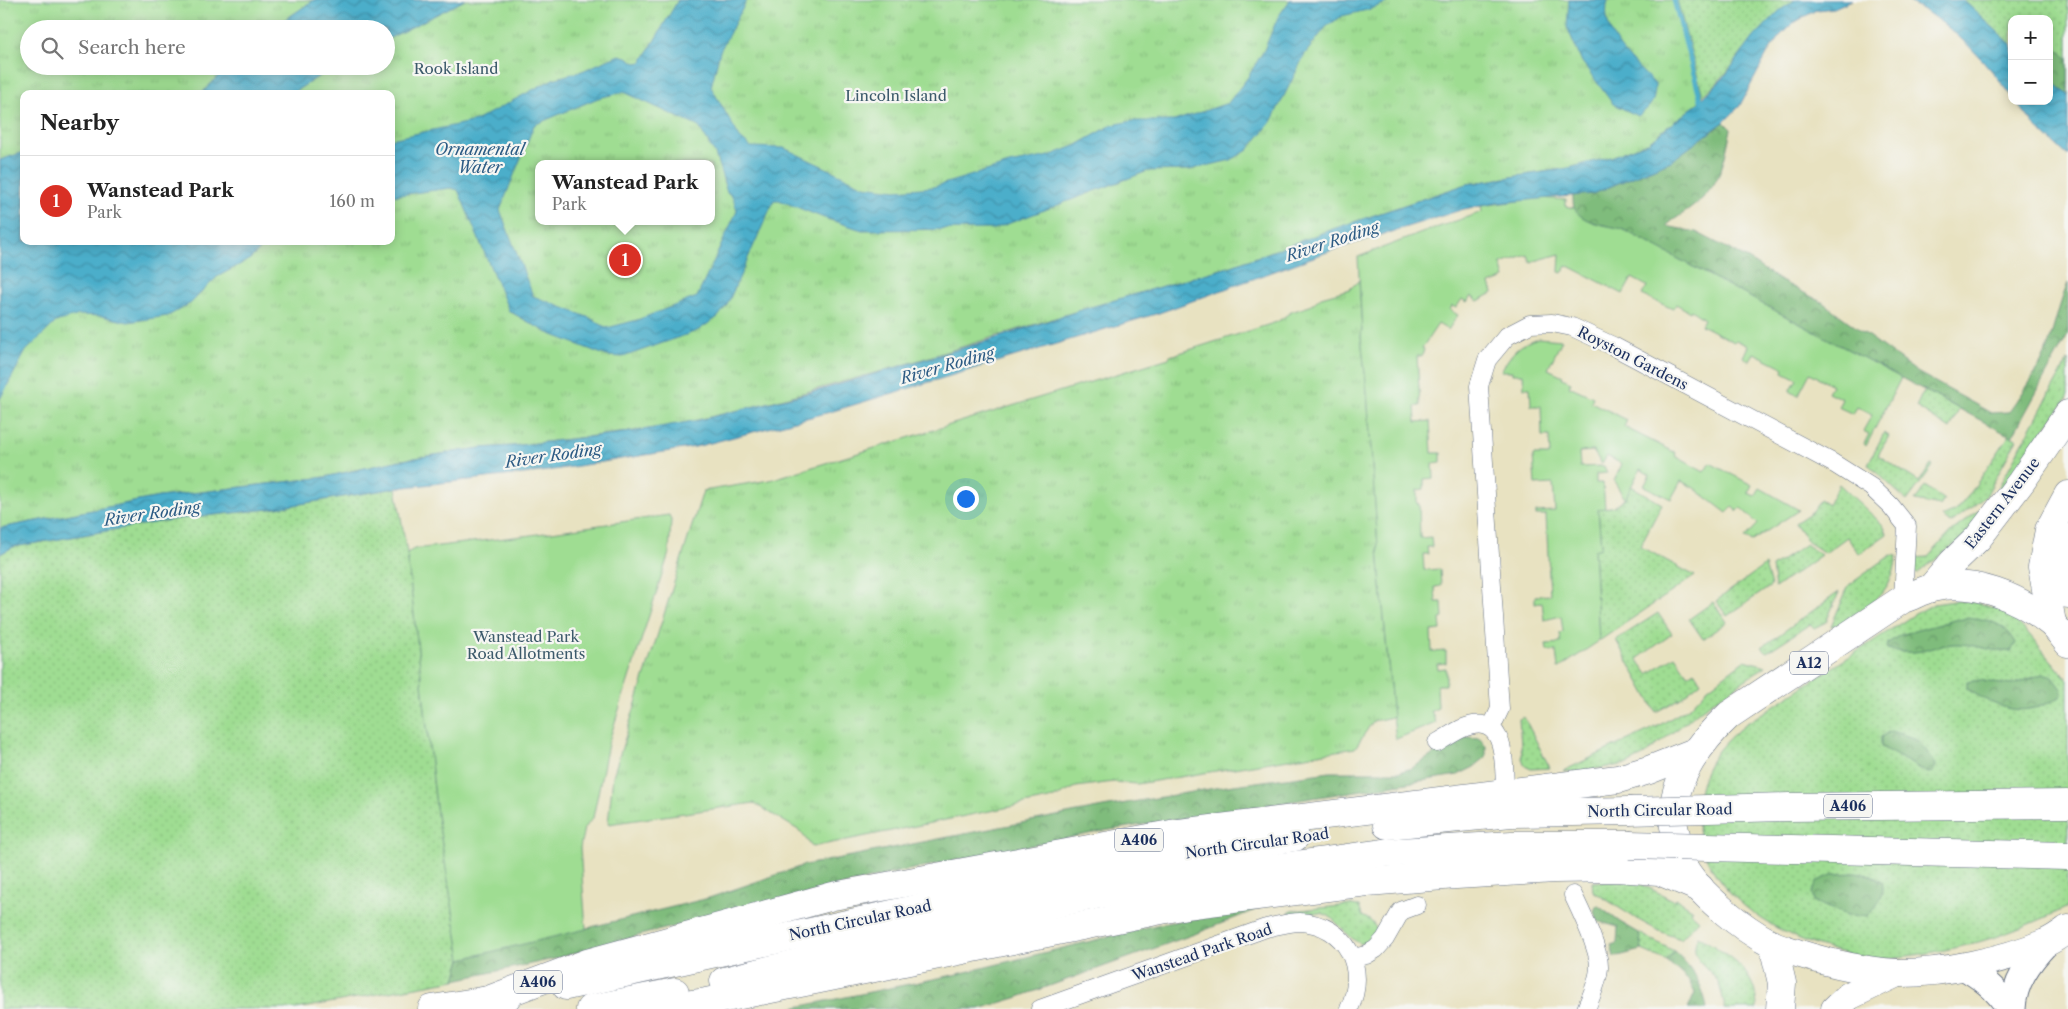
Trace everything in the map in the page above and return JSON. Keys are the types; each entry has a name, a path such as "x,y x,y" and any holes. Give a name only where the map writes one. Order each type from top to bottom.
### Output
{"highway":[{"name":"Eastern Avenue","path":"1931,588 1952,562 1978,538 2021,482 2068,414"},
{"name":"A12","path":"2060,633 2042,567 2049,530 2068,495"},
{"path":"2068,538 2064,570 2068,594"},
{"name":"A12","path":"2057,936 2004,957 1934,971 1897,973 1843,966 1774,946 1744,928 1700,888 1682,863 1673,819 1677,796 1683,778 1697,751 1717,726 1729,715 1903,599 1931,588 1950,586 1997,592 2010,597 2060,633"},
{"name":"A406","path":"488,1000 587,964 833,896 1171,834 1618,779 1649,770 1697,751"},
{"name":"North Circular Road","path":"432,1009 589,982 832,926 1050,879 1187,853 1392,824 1511,813 1789,807 2068,804"},
{"name":"North Circular Road","path":"590,1009 692,989 932,930 1090,896 1193,879 1384,853 1512,845 1629,845 2068,856"},
{"path":"654,1009 706,1002 1186,905 1367,882 1456,874 1616,868 1659,871 1700,888"},
{"path":"1774,946 1782,983 1780,1009"},
{"name":"A12","path":"1835,1009 1849,996 1897,973"}],"street":[{"name":"Royston Gardens","path":"1491,728 1500,709 1479,386 1487,360 1507,336 1530,324 1552,323 1572,327 1613,346 1834,463 1871,487 1891,506 1907,526 1903,599"},
{"path":"1437,743 1460,729 1471,726 1491,728 1497,733 1502,747 1505,792"},
{"path":"1573,895 1594,943 1599,967 1596,985 1586,1009"},
{"path":"1349,1009 1356,991 1357,977 1353,958 1366,955 1376,949 1401,911 1417,905"},
{"name":"Wanstead Park Road","path":"1040,1009 1266,928 1300,922 1333,932 1345,942 1353,958"},
{"path":"2011,1009 2020,978 2033,957 2057,936"},
{"path":"1961,966 1977,975 1990,986 2011,1009"}],"green space":[{"path":"0,0 1677,0 1703,96 1697,104 1647,143 1611,157 1569,168 1467,184 1333,229 1232,266 1084,309 900,366 752,407 667,427 512,446 480,448 396,461 325,477 159,497 0,528"},
{"path":"1677,0 1795,0 1770,22 1727,72 1703,96"},
{"path":"1963,0 2068,0 2068,95 2053,82 2053,15 2008,15 2008,41"},
{"path":"2053,47 2068,59 2068,95 2053,82"},
{"path":"1724,122 1731,129 1724,161 1716,180 1704,197 1666,226 1696,232 1748,259 1779,280 1822,302 1917,372 1991,413 2009,412 2036,372 2045,355 2068,283 2068,335 2012,437 1622,229 1595,223 1577,213 1573,195 1592,194 1671,161"},
{"path":"1541,198 1566,200 1566,206 1574,208 1589,221 1622,229 1901,378 1866,446 1864,444 1869,434 1863,431 1872,415 1857,407 1853,414 1838,407 1842,399 1828,392 1832,385 1810,373 1798,396 1790,391 1797,379 1783,372 1784,368 1754,353 1750,361 1743,357 1748,346 1736,340 1734,342 1701,325 1704,319 1691,310 1690,312 1676,304 1673,309 1642,295 1647,286 1632,278 1623,294 1567,265 1562,273 1559,272 1560,254 1531,262 1528,255 1501,264 1505,278 1490,284 1493,293 1478,301 1471,296 1467,302 1462,299 1456,308 1452,306 1450,310 1458,315 1448,330 1438,324 1422,348 1424,349 1422,356 1417,356 1420,406 1415,406 1416,422 1430,421 1432,453 1441,453 1441,463 1433,464 1434,478 1424,479 1424,489 1417,490 1417,504 1419,504 1420,538 1431,537 1432,547 1427,547 1428,554 1423,554 1424,570 1440,569 1441,586 1435,587 1436,602 1442,602 1443,618 1440,619 1441,630 1431,631 1432,652 1446,651 1446,663 1437,664 1438,669 1446,668 1446,685 1437,685 1438,708 1431,711 1436,723 1396,739 1380,574 1367,392 1361,336 1358,257 1482,212 1481,206"},
{"path":"1359,280 1361,336 1393,717 1373,721 1355,748 1137,784 1113,782 1076,787 1054,798 812,847 800,831 754,803 608,824 613,776 703,491 770,480 1169,358 1170,356 1277,322 1291,312 1310,306 1321,297 1350,289"},
{"path":"1538,338 1562,340 1548,369 1571,382 1569,386 1593,397 1591,402 1627,420 1624,427 1676,453 1675,456 1704,472 1710,463 1752,485 1748,493 1755,496 1760,488 1799,510 1752,541 1745,538 1758,524 1741,508 1738,511 1733,507 1727,513 1694,488 1681,481 1671,499 1644,486 1650,475 1640,469 1625,499 1614,481 1622,464 1607,456 1602,464 1593,451 1579,452 1580,467 1604,466 1607,473 1596,474 1596,483 1603,483 1605,508 1598,509 1601,548 1594,550 1599,641 1558,669 1556,651 1547,651 1546,644 1561,643 1560,633 1563,632 1561,616 1544,620 1542,602 1535,603 1535,596 1550,595 1546,515 1536,515 1536,512 1555,511 1553,484 1535,485 1533,455 1550,455 1549,436 1542,436 1541,406 1531,406 1530,388 1524,388 1523,374 1501,371 1516,350"},
{"path":"2068,360 2068,395 2064,403 1968,534 1918,573 1913,573 1912,558 1928,557 1952,531 1991,501"},
{"path":"1924,390 1959,409 1950,429 1916,407"},
{"path":"1884,433 1889,436 1878,455 1919,482 1931,465 1933,466 1907,501 1868,464"},
{"path":"2009,436 2017,439 1986,496 1951,523 1942,517 1955,511 1969,495"},
{"path":"1839,484 1883,525 1887,534 1859,554 1847,537 1825,553 1808,542 1795,523 1813,511 1820,500 1828,505"},
{"path":"1631,486 1662,504 1640,546 1695,576 1599,641 1594,549 1601,548 1598,508 1619,504"},
{"path":"1925,486 1944,500 1940,506 1915,501"},
{"path":"396,488 407,553 437,814 461,959 455,980 296,1009 0,1009 0,554 13,547 176,519 270,509"},
{"name":"Wanstead Park Road Allotments","path":"669,515 671,520 669,553 608,744 593,818 584,828 580,848 586,929 461,959 437,814 407,553 414,549 531,535"},
{"path":"1806,544 1821,555 1775,588 1772,567"},
{"path":"1891,555 1897,556 1894,570 1883,591 1868,606 1836,626 1831,626 1849,585"},
{"path":"1765,565 1771,586 1727,616 1716,601"},
{"path":"1839,592 1826,622 1814,628 1810,624 1767,652 1762,647"},
{"path":"1971,601 2003,611 2028,633 2068,680 2068,907 2014,930 1979,942 1941,951 1900,957 1880,958 1851,954 1820,947 1790,935 1762,919 1737,899 1717,876 1703,849 1697,811 1701,786 1710,762 1729,739 1744,725 1915,614 1934,604"},
{"path":"1713,602 1727,622 1703,639 1689,619"},
{"path":"1658,613 1672,634 1637,659 1648,674 1675,656 1688,675 1694,671 1701,682 1681,698 1656,712 1616,640"},
{"path":"1975,618 1994,622 2004,628 2016,643 2011,651 1999,651 1961,644 1911,652 1887,649 1888,643 1900,635 1954,620"},
{"path":"1745,660 1766,666 1702,709 1643,756 1627,764 1577,772 1563,771 1658,726 1690,707 1707,689"},
{"path":"2042,674 2053,677 2062,689 2060,697 2035,708 2023,710 2002,707 1967,689 1967,682 1980,680 2012,685"},
{"path":"1524,717 1550,768 1531,769 1525,766 1522,758 1519,719"},
{"path":"1890,731 1907,736 1918,742 1936,765 1933,772 1928,773 1881,747 1881,737"},
{"path":"1468,737 1480,738 1486,746 1486,757 1474,767 1458,775 1103,831 898,872 648,933 554,959 455,980 461,959 709,898 805,865 1103,807 1227,786 1330,772 1399,772 1412,768 1456,740"},
{"path":"1855,873 1870,875 1882,882 1882,896 1867,916 1847,915 1814,902 1812,893 1818,881 1834,874"},
{"path":"1630,881 1643,885 1675,901 1676,899 1692,909 1690,912 1699,920 1681,939 1647,925 1593,891 1592,882"},
{"path":"1351,905 1359,906 1362,916 1374,924 1377,934 1373,942 1369,944 1359,943 1327,915 1318,913 1289,913 1291,911"},
{"path":"1597,905 1639,933 1642,950 1614,957 1611,945 1617,943 1618,927 1597,921 1594,911"},
{"path":"1260,908 1200,932 1016,998 979,1009 787,1009 958,974 1160,924"},
{"path":"1639,933 1674,951 1667,961 1642,950"},
{"path":"1698,936 1729,957 1746,973 1756,995 1757,1009 1724,1009 1717,981 1696,955 1695,944"},
{"path":"1674,951 1686,963 1700,984 1707,1009 1688,1009 1695,993 1689,981 1667,961"}],"water":[{"path":"314,0 465,0 395,35 395,20 284,20"},
{"name":"Ornamental Water","path":"678,0 747,0 720,51 711,87 740,138 751,147 784,148 864,186 896,190 933,187 1009,164 1049,156 1075,146 1112,125 1132,121 1174,121 1228,103 1248,77 1264,50 1278,17 1290,0 1393,0 1371,9 1342,16 1326,27 1305,54 1271,122 1248,150 1231,160 1189,170 1148,171 994,229 862,230 824,218 779,200 774,200 727,305 718,317 697,331 623,357 607,356 548,333 509,311 458,190 451,188 395,195 395,138 475,121 553,79 582,71 619,55 627,57 636,63 642,62"},
{"path":"1569,0 1608,0 1608,25 1613,36 1628,57 1655,84 1652,103 1638,116 1613,104 1582,62 1567,27"},
{"name":"River Roding","path":"1795,0 1852,0 1834,8 1816,10 1792,24 1769,51 1739,107 1724,122 1671,161 1592,194 1497,203 1464,209 1330,251 1159,313 830,412 695,447 541,472 396,488 270,509 176,519 13,547 0,554 0,528 159,497 325,477 396,461 480,448 631,432 699,420 820,390 1232,266 1333,229 1467,184 1569,168 1611,157 1647,143 1697,104 1724,77 1754,37 1779,11"},
{"path":"1905,0 1963,0 2008,41 2008,91 1977,54 1951,30"},
{"path":"219,75 321,75 297,90 205,90"},
{"path":"2053,82 2068,95 2068,156 2034,125 2019,105 2053,105"},
{"path":"20,153 20,245 265,245 250,259 217,277 191,303 168,316 128,322 102,316 79,315 56,322 26,351 0,399 0,160"}],"waterway":[{"path":"1674,0 1701,100 1705,104"}],"place":[{"name":"Wanstead Park","path":"625,260"}],"park label":[{"name":"Rook Island","path":"456,68"},
{"name":"Lincoln Island","path":"896,95"}]}
